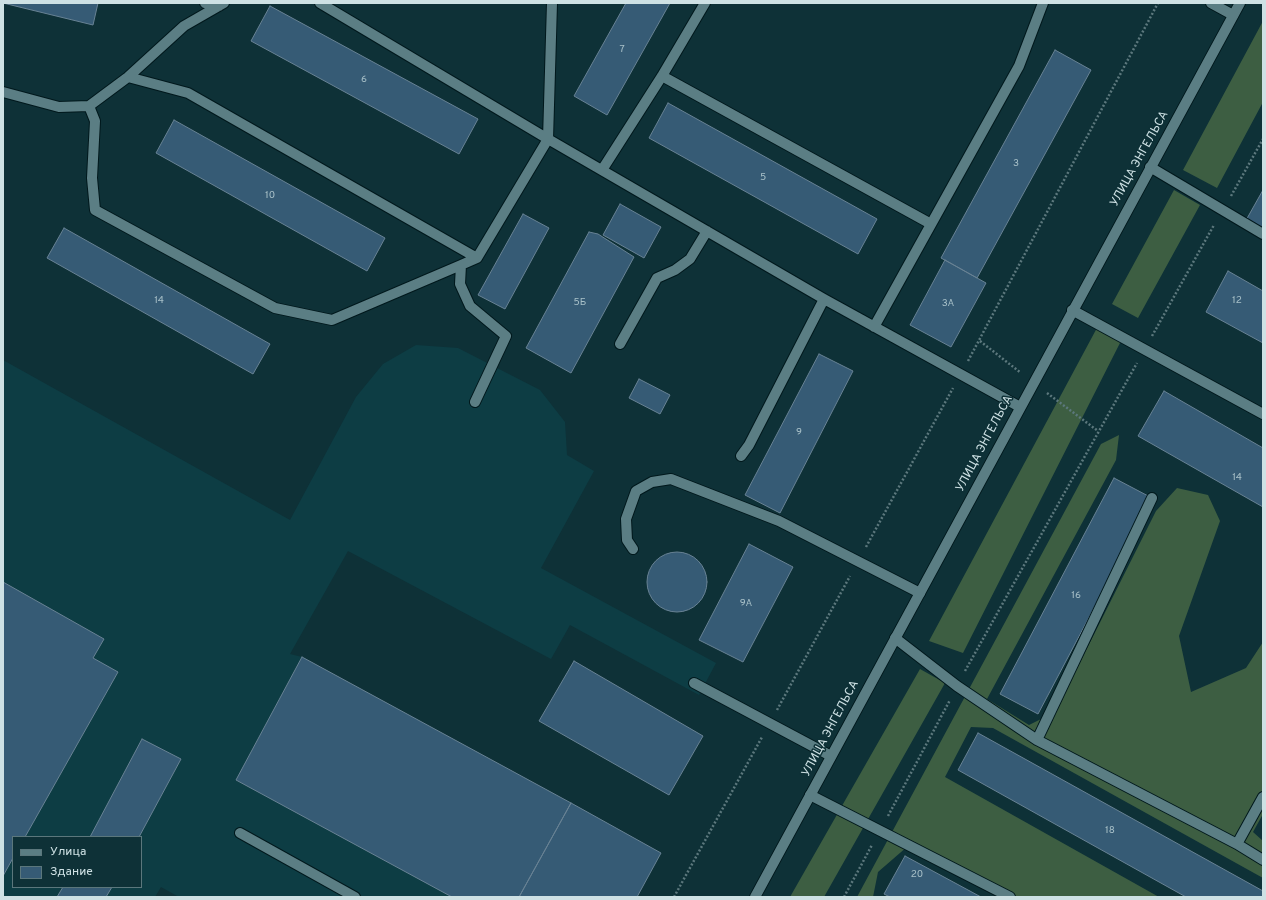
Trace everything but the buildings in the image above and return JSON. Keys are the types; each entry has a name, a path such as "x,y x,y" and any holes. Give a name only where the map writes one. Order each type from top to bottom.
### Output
{"main road":[{"path":"205,3 221,5"},
{"path":"320,3 548,139 824,299 1020,407"},
{"path":"89,106 95,121 92,178 95,210 274,308 332,320 477,258 548,139 552,3"},
{"path":"602,170 662,76 705,3"},
{"path":"874,327 1019,66 1043,3"},
{"path":"1211,3 1233,15"},
{"name":"УЛИЦА ЭНГЕЛЬСА","path":"755,897 1072,310 1240,3"},
{"path":"3,92 60,107 89,106 128,77 184,26 221,5"},
{"path":"662,76 931,224"},
{"path":"128,77 188,93 477,258"},
{"path":"1150,167 1263,234"},
{"path":"620,344 656,278 675,270 690,259 707,231"},
{"path":"461,265 460,284 470,306 506,336 476,402"},
{"path":"741,456 749,445 824,299"},
{"path":"1072,310 1263,414"},
{"path":"633,549 627,540 626,520 636,491 652,482 671,479 779,521 920,593"},
{"path":"1037,740 1152,498"},
{"path":"895,638 957,686 1037,740 1237,844 1263,860"},
{"path":"694,684 831,756"},
{"path":"810,795 1010,897"},
{"path":"1237,844 1263,797"},
{"path":"240,833 355,897"}],"path":[{"path":"674,897 960,374 980,341 1158,3"},
{"path":"844,897 957,686 1144,349 1263,139"}],"shaded area":[{"path":"416,345 458,348 540,390 565,422 567,455 594,471 541,568 716,663 699,695 570,625 551,659 348,551 290,654 302,657 661,853 637,897 179,897 161,887 155,897 3,897 3,360 290,520 356,397 383,364"}],"green space":[{"path":"1263,21 1263,102 1217,188 1183,170"},
{"path":"1174,190 1200,205 1138,318 1112,304"},
{"path":"1098,326 1121,341 963,653 929,641"},
{"path":"1119,435 1116,460 987,699 1029,725 1055,712 1156,511 1177,488 1208,495 1220,521 1179,636 1191,692 1246,668 1263,642 1263,814 1253,832 1263,841 1263,878 993,728 971,727 945,777 1159,897 1005,897 908,846 878,872 873,897 857,897 1101,444"},
{"path":"920,669 945,683 824,897 790,897"}]}
